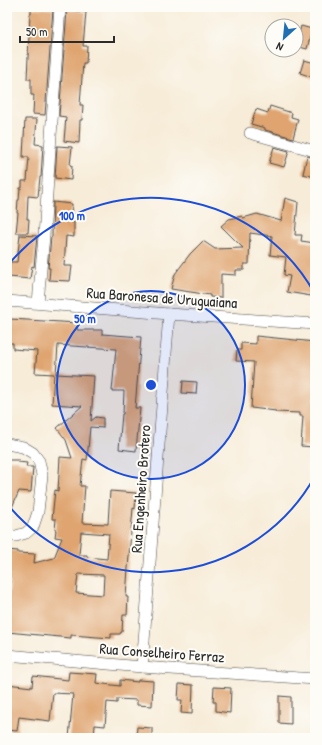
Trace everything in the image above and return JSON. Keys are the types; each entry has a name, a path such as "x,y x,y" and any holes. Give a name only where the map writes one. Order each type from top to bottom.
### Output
{"street":[{"path":"38,303 46,212 60,7"},
{"path":"250,133 315,151"},
{"name":"Rua Baronesa de Uruguaiana","path":"7,301 315,324"},
{"name":"Rua Engenheiro Brotero","path":"142,667 169,314"},
{"path":"7,444 23,447 33,453 39,461 42,475 38,512 33,527 26,533 16,536 7,536"},
{"name":"Rua Conselheiro Ferraz","path":"7,655 315,680"}],"building":[{"path":"31,8 53,9 45,115 33,114 34,95 31,95 31,79 27,79"},
{"path":"67,10 86,12 83,46 87,46 86,63 83,63 80,105 83,105 82,120 80,120 79,143 64,141 66,117 59,116"},
{"path":"304,27 312,29 307,49 304,48"},
{"path":"304,60 315,63 315,78 300,73"},
{"path":"270,106 292,113 291,117 298,119 293,138 265,130 265,128 251,124 256,109 268,113"},
{"path":"25,119 37,119 35,144 43,145 41,177 38,197 28,196 28,233 16,233 20,188 22,188 22,181 27,181 29,157 23,157"},
{"path":"57,146 72,147 70,165 72,166 71,180 55,178"},
{"path":"274,147 289,151 284,167 269,163"},
{"path":"307,156 315,158 315,177 303,174"},
{"path":"285,198 298,202 295,235 302,235 301,241 315,243 315,287 312,286 311,296 287,292 290,276 284,275 286,257 270,255 272,236 250,233 249,264 244,264 244,270 236,270 236,275 221,274 221,298 171,289 175,274 190,254 203,241 215,249 243,248 221,226 229,219 242,216 243,218 257,214 281,221"},
{"path":"53,202 72,204 71,222 74,222 74,237 66,236 64,266 72,266 70,281 49,280 50,268 48,268 52,237"},
{"path":"20,235 37,236 34,267 32,266 30,279 9,277 10,262 17,262"},
{"path":"7,320 78,323 77,330 102,330 102,334 141,337 135,408 140,408 136,451 119,449 124,391 112,391 116,349 58,345 56,374 94,376 91,421 96,417 103,418 103,428 90,427 87,460 83,459 80,486 85,486 82,523 108,524 110,491 136,493 135,509 133,508 128,568 126,597 128,597 127,615 123,615 122,632 120,634 111,634 111,638 71,635 71,638 7,632 7,600 10,581 7,581 7,550 18,551 18,553 35,554 34,563 54,558 62,538 55,537 56,519 52,519 55,490 58,491 60,457 72,458 66,440 57,428 82,406 52,404 54,374 35,373 37,351 13,349 13,343 7,343","holes":["81,532 109,534 107,559 79,555","78,574 104,575 103,595 76,593"]},
{"path":"256,336 315,342 315,422 313,447 301,446 303,416 300,416 300,413 276,412 251,408 254,362 236,361 237,350 241,350 241,343 256,344"},
{"path":"183,381 197,382 196,394 182,393"},
{"path":"7,460 19,460 18,462 27,463 26,467 33,467 31,492 19,491 7,519"},
{"path":"69,672 97,674 96,683 120,686 120,680 138,682 138,680 153,681 152,706 137,705 137,700 117,699 117,703 107,702 105,726 95,725 94,738 69,738 73,694 53,693 50,721 19,717 17,731 7,730 7,684 32,687 33,676 68,680"},
{"path":"179,684 193,685 192,714 181,713 182,700 178,700"},
{"path":"214,687 231,688 230,713 216,711 216,702 213,702"},
{"path":"279,696 291,697 291,724 279,723"},
{"path":"137,727 152,728 152,738 136,738"}]}
